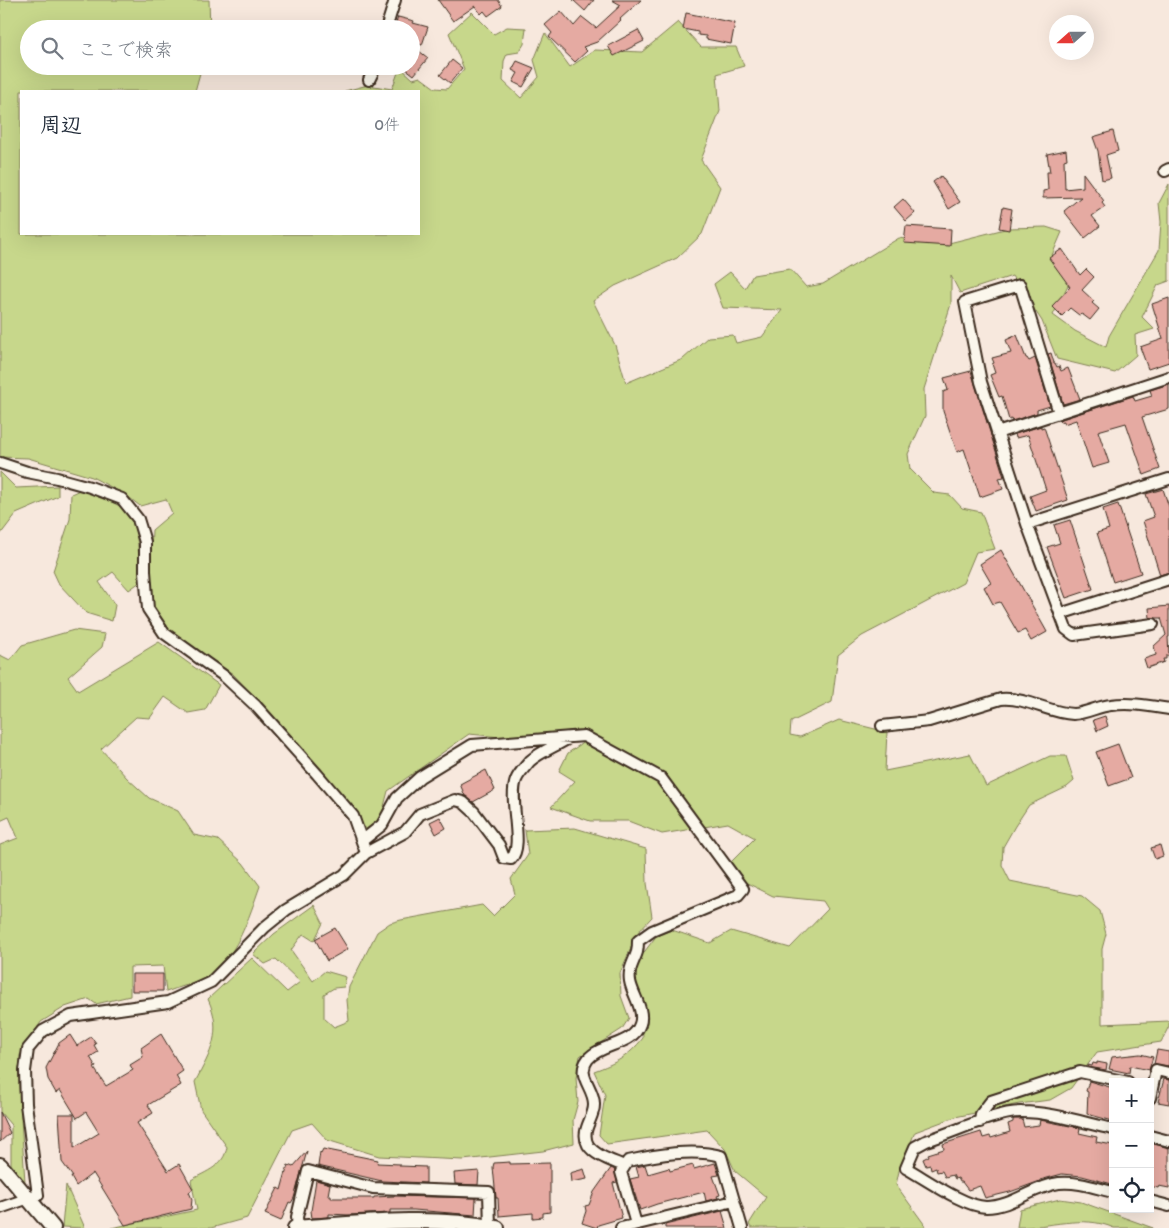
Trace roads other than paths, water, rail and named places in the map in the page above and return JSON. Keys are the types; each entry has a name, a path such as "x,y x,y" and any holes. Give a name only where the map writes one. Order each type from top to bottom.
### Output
{"street":[{"path":"389,20 395,0"},
{"path":"369,80 372,75"},
{"path":"1059,413 1020,285 965,302 981,382 1027,524 1066,629 1074,635 1153,624"},
{"path":"997,433 1169,377"},
{"path":"0,463 27,472 82,485 122,499 138,519 145,542 148,609 164,633 224,676 256,706 353,816 366,853"},
{"path":"1027,524 1169,479"},
{"path":"1060,614 1169,579"},
{"path":"882,726 929,721 1007,698 1071,714 1082,713 1110,704 1129,704 1169,709"},
{"path":"362,841 382,825 397,798 420,777 472,745 584,736 661,778 743,889 738,895 652,931 638,940 637,953 629,972 630,982 641,1016 640,1024 630,1037 597,1051 584,1066 583,1074 593,1098 594,1106 586,1128 589,1146 598,1154 624,1166"},
{"path":"0,1208 38,1195 26,1104 25,1071 28,1049 43,1031 71,1016 168,1002 211,982 265,927 286,910 344,875 366,853 406,832 420,814 455,800 463,802 474,812 499,845 504,858 512,859 516,855 518,839 514,818 516,778 531,760 570,738"},
{"path":"1154,1078 1156,1070 1169,1073"},
{"path":"980,1122 981,1114 991,1101 1080,1072 1109,1078"},
{"path":"1109,1127 1020,1111 980,1122 926,1141 915,1147 906,1168 970,1204 986,1207 1001,1204 1059,1183 1076,1184 1109,1191"},
{"path":"1154,1137 1169,1141"},
{"path":"636,1224 621,1172 628,1161 659,1154 709,1153 720,1156 742,1228"},
{"path":"0,1165 53,1228"},
{"path":"308,1171 373,1188 489,1192 494,1227 455,1222 297,1228 297,1217 308,1171"},
{"path":"621,1228 734,1201"},
{"path":"1154,1202 1169,1206"}]}
